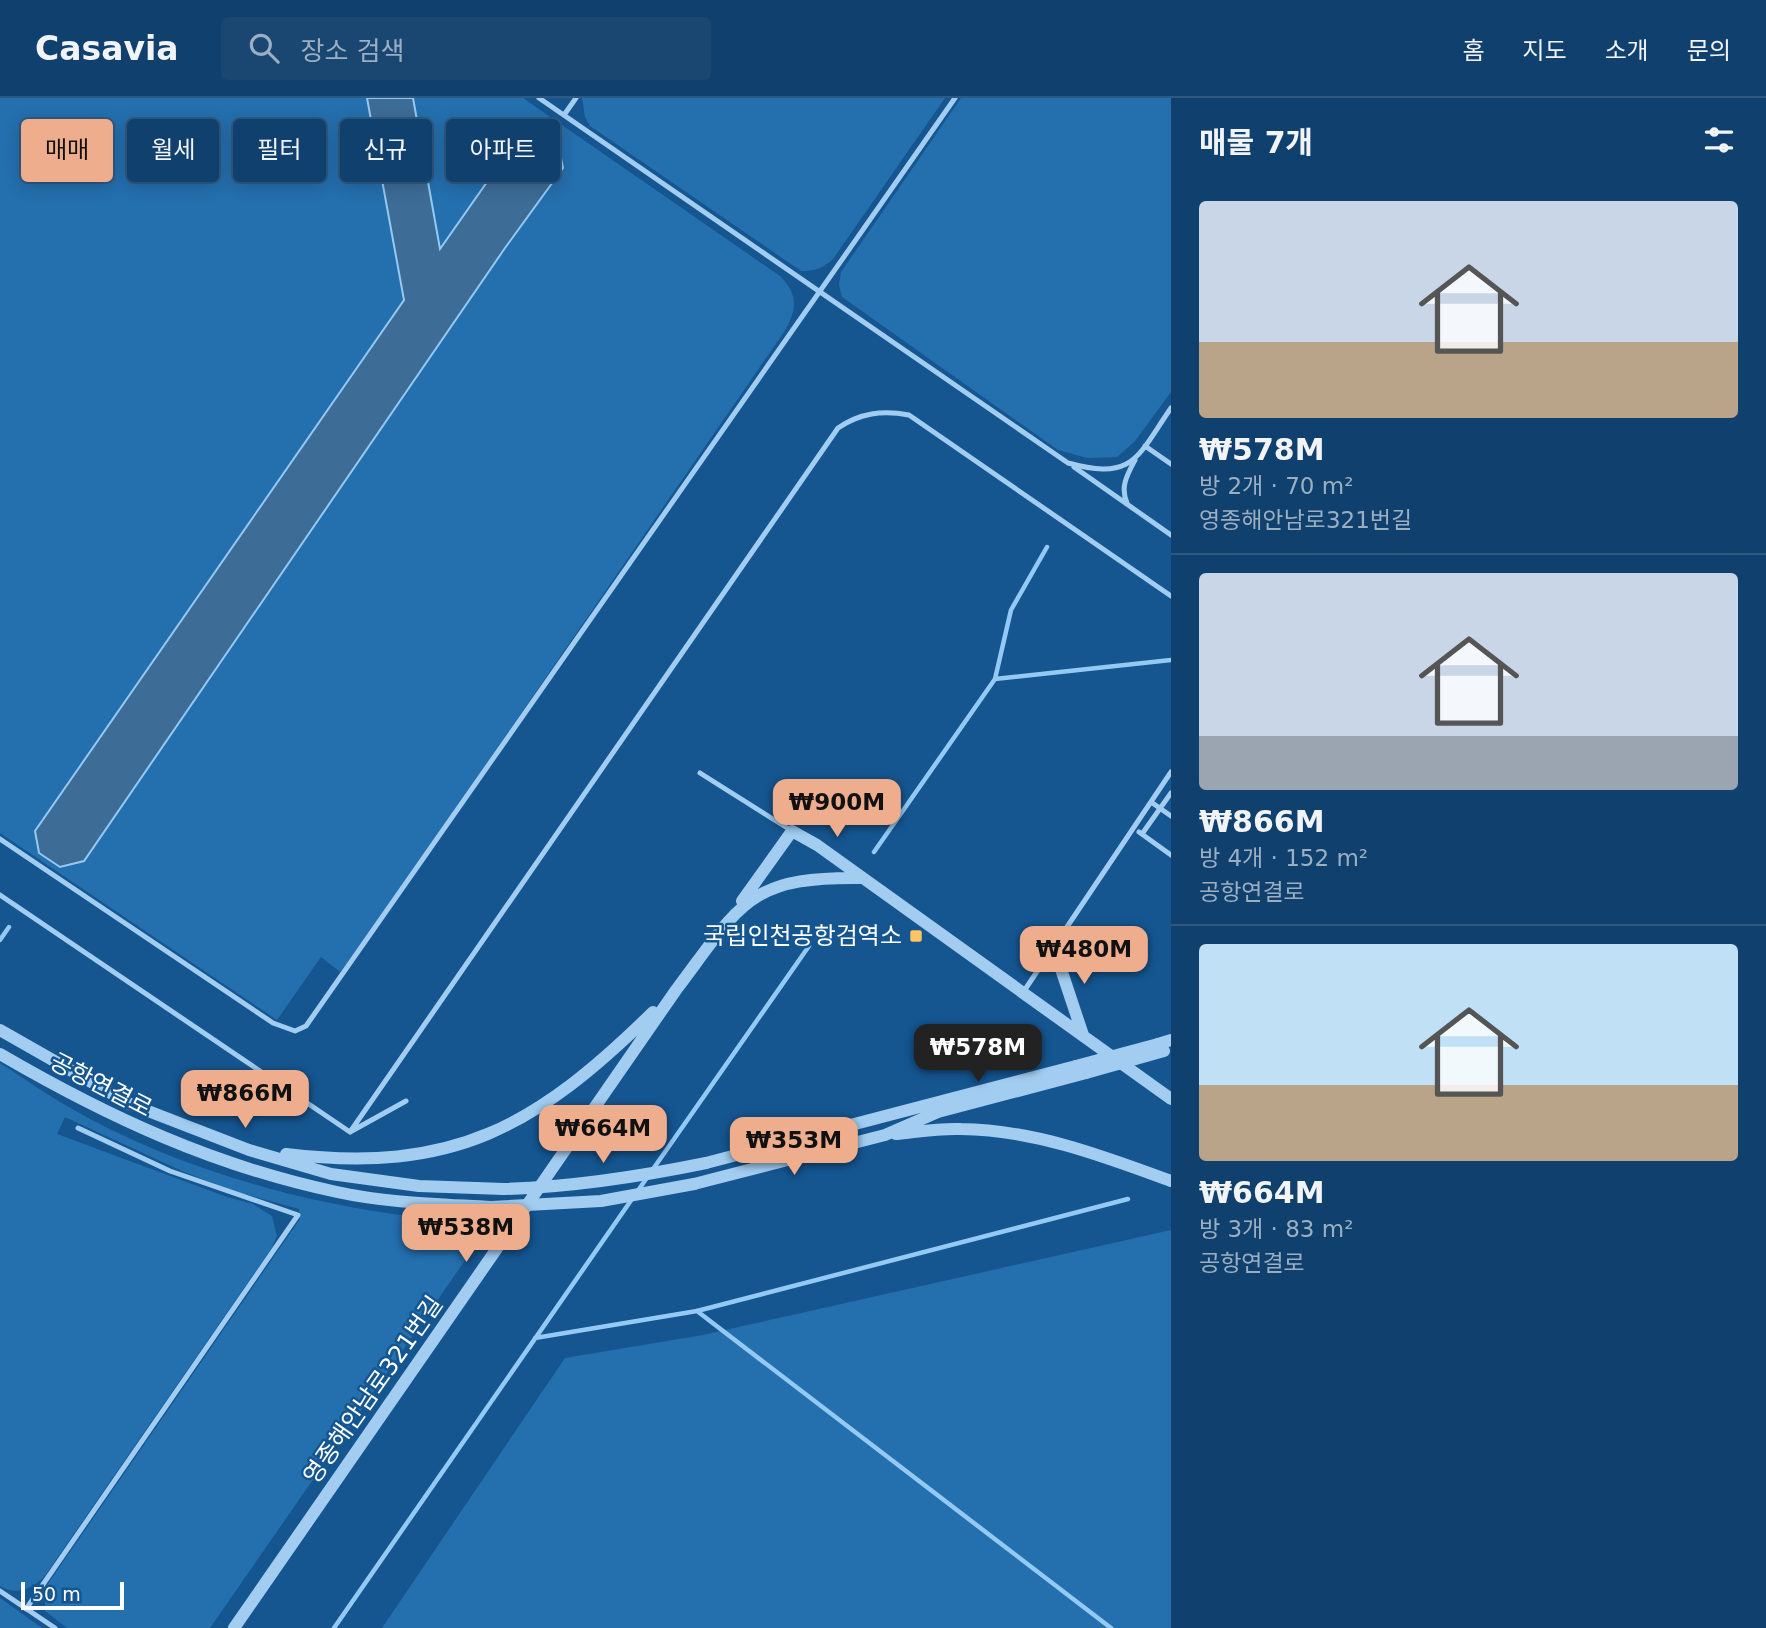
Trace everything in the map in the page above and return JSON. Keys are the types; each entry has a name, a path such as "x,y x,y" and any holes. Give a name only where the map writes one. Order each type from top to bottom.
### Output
{"street":[{"path":"728,921 792,831 863,878 1171,1099"},
{"name":"영종해안남로321번길","path":"234,1628 676,990 728,921 748,901 776,887 811,879 863,878"},
{"path":"1054,948 1083,1034"},
{"path":"249,1150 333,1158 384,1158 456,1146 500,1132 575,1084 613,1052 676,990"},
{"name":"공항연결로","path":"0,1030 130,1104 249,1150 331,1174 419,1186 504,1189 575,1185 706,1163 1081,1070"},
{"path":"885,1135 937,1112 1166,1046"},
{"name":"공항연결로","path":"0,1054 86,1103 150,1134 223,1162 339,1192 491,1207 601,1201 694,1184 885,1135"},
{"path":"885,1135 959,1128 1008,1132 1083,1150 1171,1181"}],"lane":[{"path":"539,98 1171,535"},
{"path":"564,115 576,98"},
{"path":"0,839 273,1023 287,1030 306,1026 955,98"},
{"path":"1128,505 1123,494 1124,481 1136,457 1171,408"},
{"path":"350,1132 838,428 853,418 891,412 909,415 1171,596"},
{"path":"1145,446 1171,464"},
{"path":"1068,463 1107,471 1136,457"},
{"path":"1022,994 1171,772"},
{"path":"700,773 792,831"},
{"path":"1142,834 1171,793"},
{"path":"1151,802 1171,816"},
{"path":"1134,828 1171,855"},
{"path":"0,895 350,1132"},
{"path":"350,1132 406,1101"},
{"path":"26,1609 298,1215 170,1171 78,1128"},
{"path":"0,1591 55,1628"}],"shaded area":[{"path":"0,98 523,98 553,119 446,119 446,182 560,182 560,124 780,276 786,283 794,303 792,317 784,332 382,915 340,972 321,957 277,1020 0,833"},
{"path":"367,98 413,98 417,119 371,119"},
{"path":"582,98 945,98 833,259 818,269 801,271 590,126 585,117"},
{"path":"961,98 1171,98 1171,392 1135,441 1117,457 1087,458 1058,450 842,297 839,285 841,272"},
{"path":"382,182 428,182 440,249 487,182 553,182 84,861 60,867 39,853 35,831 404,300"},
{"path":"0,1063 58,1101 115,1131 165,1154 218,1173 327,1202 437,1219 491,1223 210,1628 67,1628 45,1611 45,1588 300,1219 299,1209 234,1191 182,1171 65,1117 57,1134 227,1197 253,1204 272,1216 277,1236 271,1249 44,1577 24,1590 6,1589 0,1586"},
{"path":"1171,1230 1171,1628 382,1628 565,1358 703,1335"},
{"path":"0,1598 42,1628 0,1628"}],"waterway":[{"path":"874,852 995,679 1011,610 1047,547"},
{"path":"995,679 1171,660"},
{"path":"0,940 9,927"},
{"path":"637,1192 809,946"},
{"path":"334,1628 632,1199"},
{"path":"535,1338 697,1311 1128,1199"},
{"path":"697,1311 1111,1628"}],"place":[{"name":"국립인천공항검역소","path":"916,936"}]}
